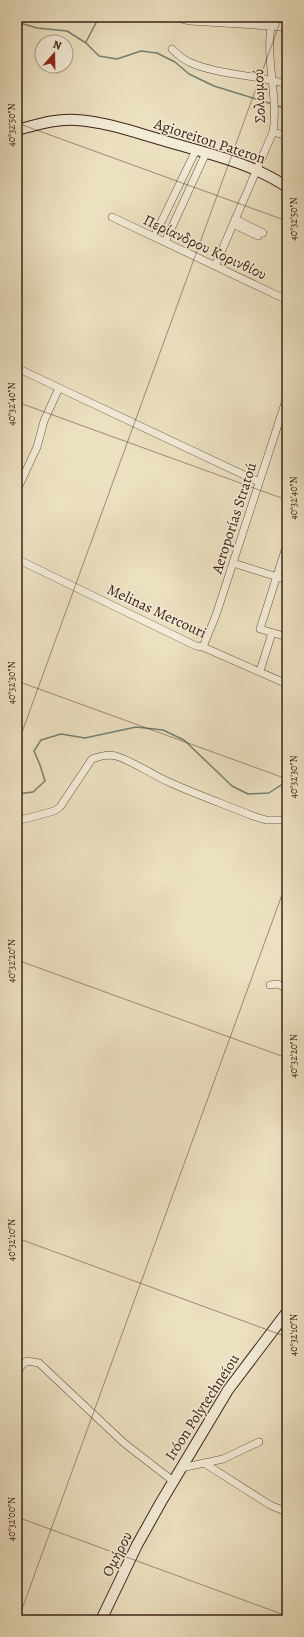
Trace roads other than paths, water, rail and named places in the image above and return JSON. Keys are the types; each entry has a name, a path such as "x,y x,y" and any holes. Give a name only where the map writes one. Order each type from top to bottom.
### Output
{"street":[{"path":"98,17 111,17"},
{"path":"174,17 195,21 287,27"},
{"name":"Σολωμού","path":"215,266 273,132 275,114 269,31 272,17"},
{"path":"172,49 182,58 200,66 287,84"},
{"name":"Agioreiton Pateron","path":"17,130 52,122 76,120 121,128 201,151 256,170 287,187"},
{"path":"273,132 287,136"},
{"path":"154,237 201,151"},
{"path":"165,242 201,151"},
{"name":"Περίανδρου Κορινθίου","path":"112,217 287,300"},
{"path":"234,222 262,235"},
{"path":"17,368 259,482"},
{"path":"17,490 37,447 44,421 59,388"},
{"name":"Aeroporías Stratoú","path":"203,647 216,615 287,397"},
{"path":"287,544 260,629 287,637"},
{"name":"Melinas Mercouri","path":"17,559 196,646 203,647 287,684"},
{"path":"233,563 287,580"},
{"path":"260,671 272,632"},
{"path":"17,821 54,811 60,807 92,759 108,755 122,759 171,784 253,816 266,820 287,820"},
{"path":"270,985 277,984 287,988"},
{"name":"Iróon Polytechneíou","path":"161,1502 228,1390 287,1312"},
{"path":"17,1374 22,1364 27,1361 39,1363 124,1443 173,1481"},
{"path":"181,1468 223,1459 259,1442"},
{"path":"204,1463 270,1505 287,1512"},
{"name":"Ομήρου","path":"101,1620 131,1558 161,1502"}],"waterway":[{"path":"86,42 98,19"},
{"path":"17,22 37,28 67,31 86,43 99,56 117,59 141,51 157,53 175,62 189,74 214,86 272,104"},
{"path":"277,106 287,108"},
{"path":"17,794 33,792 45,781 34,751 41,740 61,734 85,738 136,727 163,730 184,740 232,786 248,794 269,793 287,781"}]}
